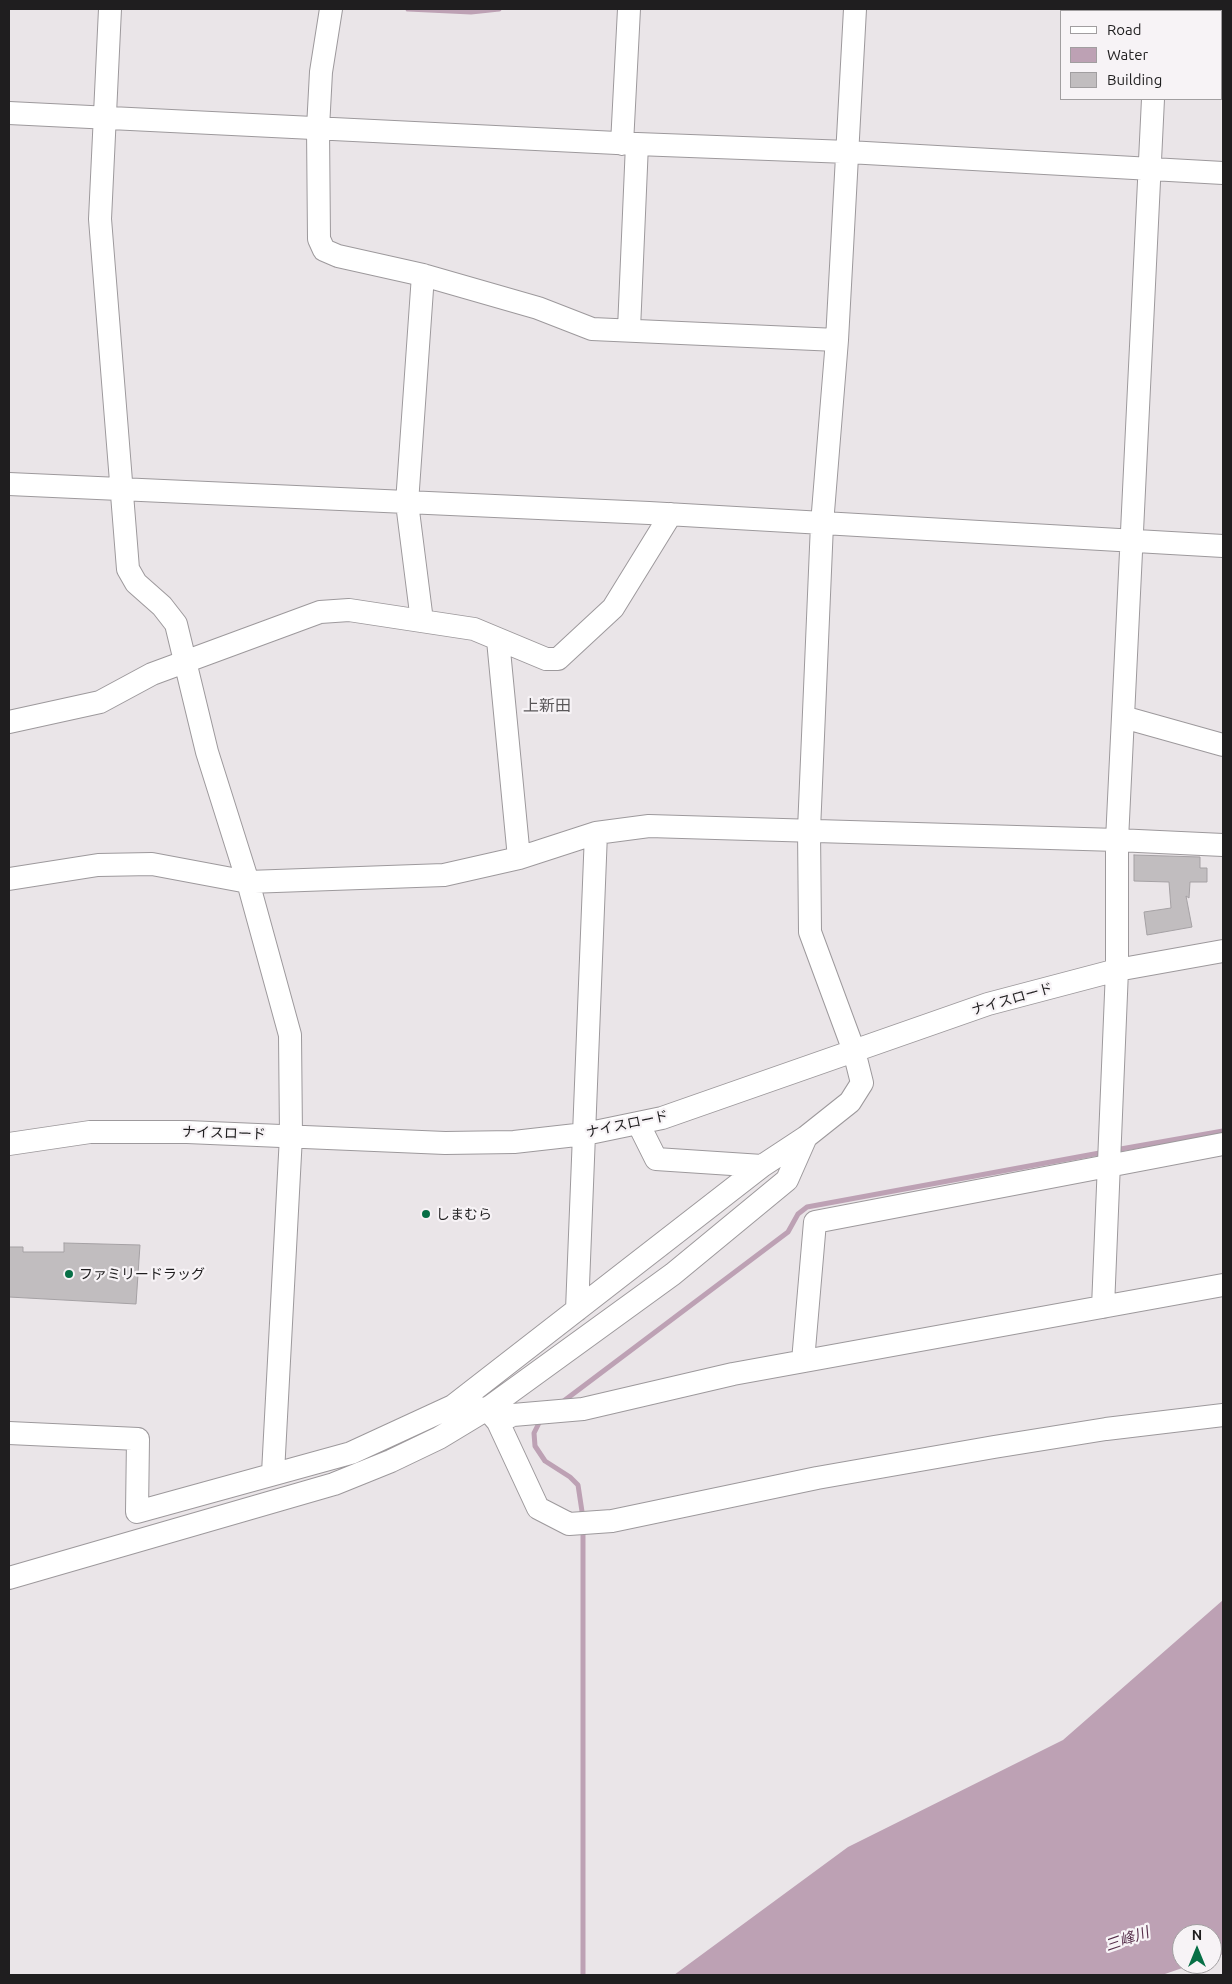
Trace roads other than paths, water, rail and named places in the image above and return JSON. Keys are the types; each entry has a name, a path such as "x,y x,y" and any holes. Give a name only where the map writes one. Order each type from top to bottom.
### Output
{"street":[{"path":"110,9 100,225 128,569 136,583 162,606 176,624 207,752 248,882 290,1035 290,1136 272,1474"},
{"path":"331,9 321,72 318,128 319,239 324,250 338,256 423,275 538,308 592,329 629,329 837,340"},
{"path":"629,9 629,329"},
{"path":"9,1433 138,1439 137,1512 351,1452 453,1406 762,1166 806,1137 850,1102 862,1083 854,1051 810,932 809,830 822,524 837,340 854,9"},
{"path":"1102,1307 1117,970 1117,840 1133,541 1148,169 1153,100"},
{"path":"9,113 630,144 848,152 1223,173"},
{"path":"422,621 407,504 423,275"},
{"path":"9,484 407,504 671,514 1223,546"},
{"path":"9,722 100,702 152,674 320,612 350,610 474,629 546,659 558,659 614,608 671,514"},
{"path":"498,640 520,858"},
{"path":"1124,717 1223,745"},
{"path":"9,880 98,865 152,864 248,882 444,875 520,858 596,833 649,826 1223,845"},
{"path":"577,1310 596,833"},
{"name":"ナイスロード","path":"9,1144 90,1132 187,1132 445,1143 514,1142 585,1134 662,1118 988,1004 1117,970 1223,952"},
{"path":"638,1123 656,1159 762,1166"},
{"path":"9,1578 334,1484 391,1462 439,1438 492,1416 673,1274 787,1180 806,1137"},
{"path":"804,1361 815,1222 1223,1144"},
{"path":"453,1406 492,1416 583,1409 733,1374 1223,1284"},
{"path":"492,1416 538,1508 569,1524 612,1521 817,1478 1003,1445 1223,1414"}],"water":[{"name":"三峰川","path":"1223,1600 1223,1954 1222,1924 1172,1924 1172,1972 1162,1975 674,1975 848,1847 1063,1740"}],"waterway":[{"path":"408,9 471,12 499,9"},
{"path":"1115,1150 1223,1131"},
{"path":"561,1403 788,1232 798,1214 807,1207 1105,1152"},
{"path":"541,1419 534,1433 535,1446 545,1461 570,1477 578,1485 583,1518"},
{"path":"583,1529 583,1975"}],"place":[{"name":"しまむら","path":"426,1214"},
{"name":"ファミリードラッグ","path":"69,1274"}],"district":[{"name":"上新田","path":"547,706"}]}
